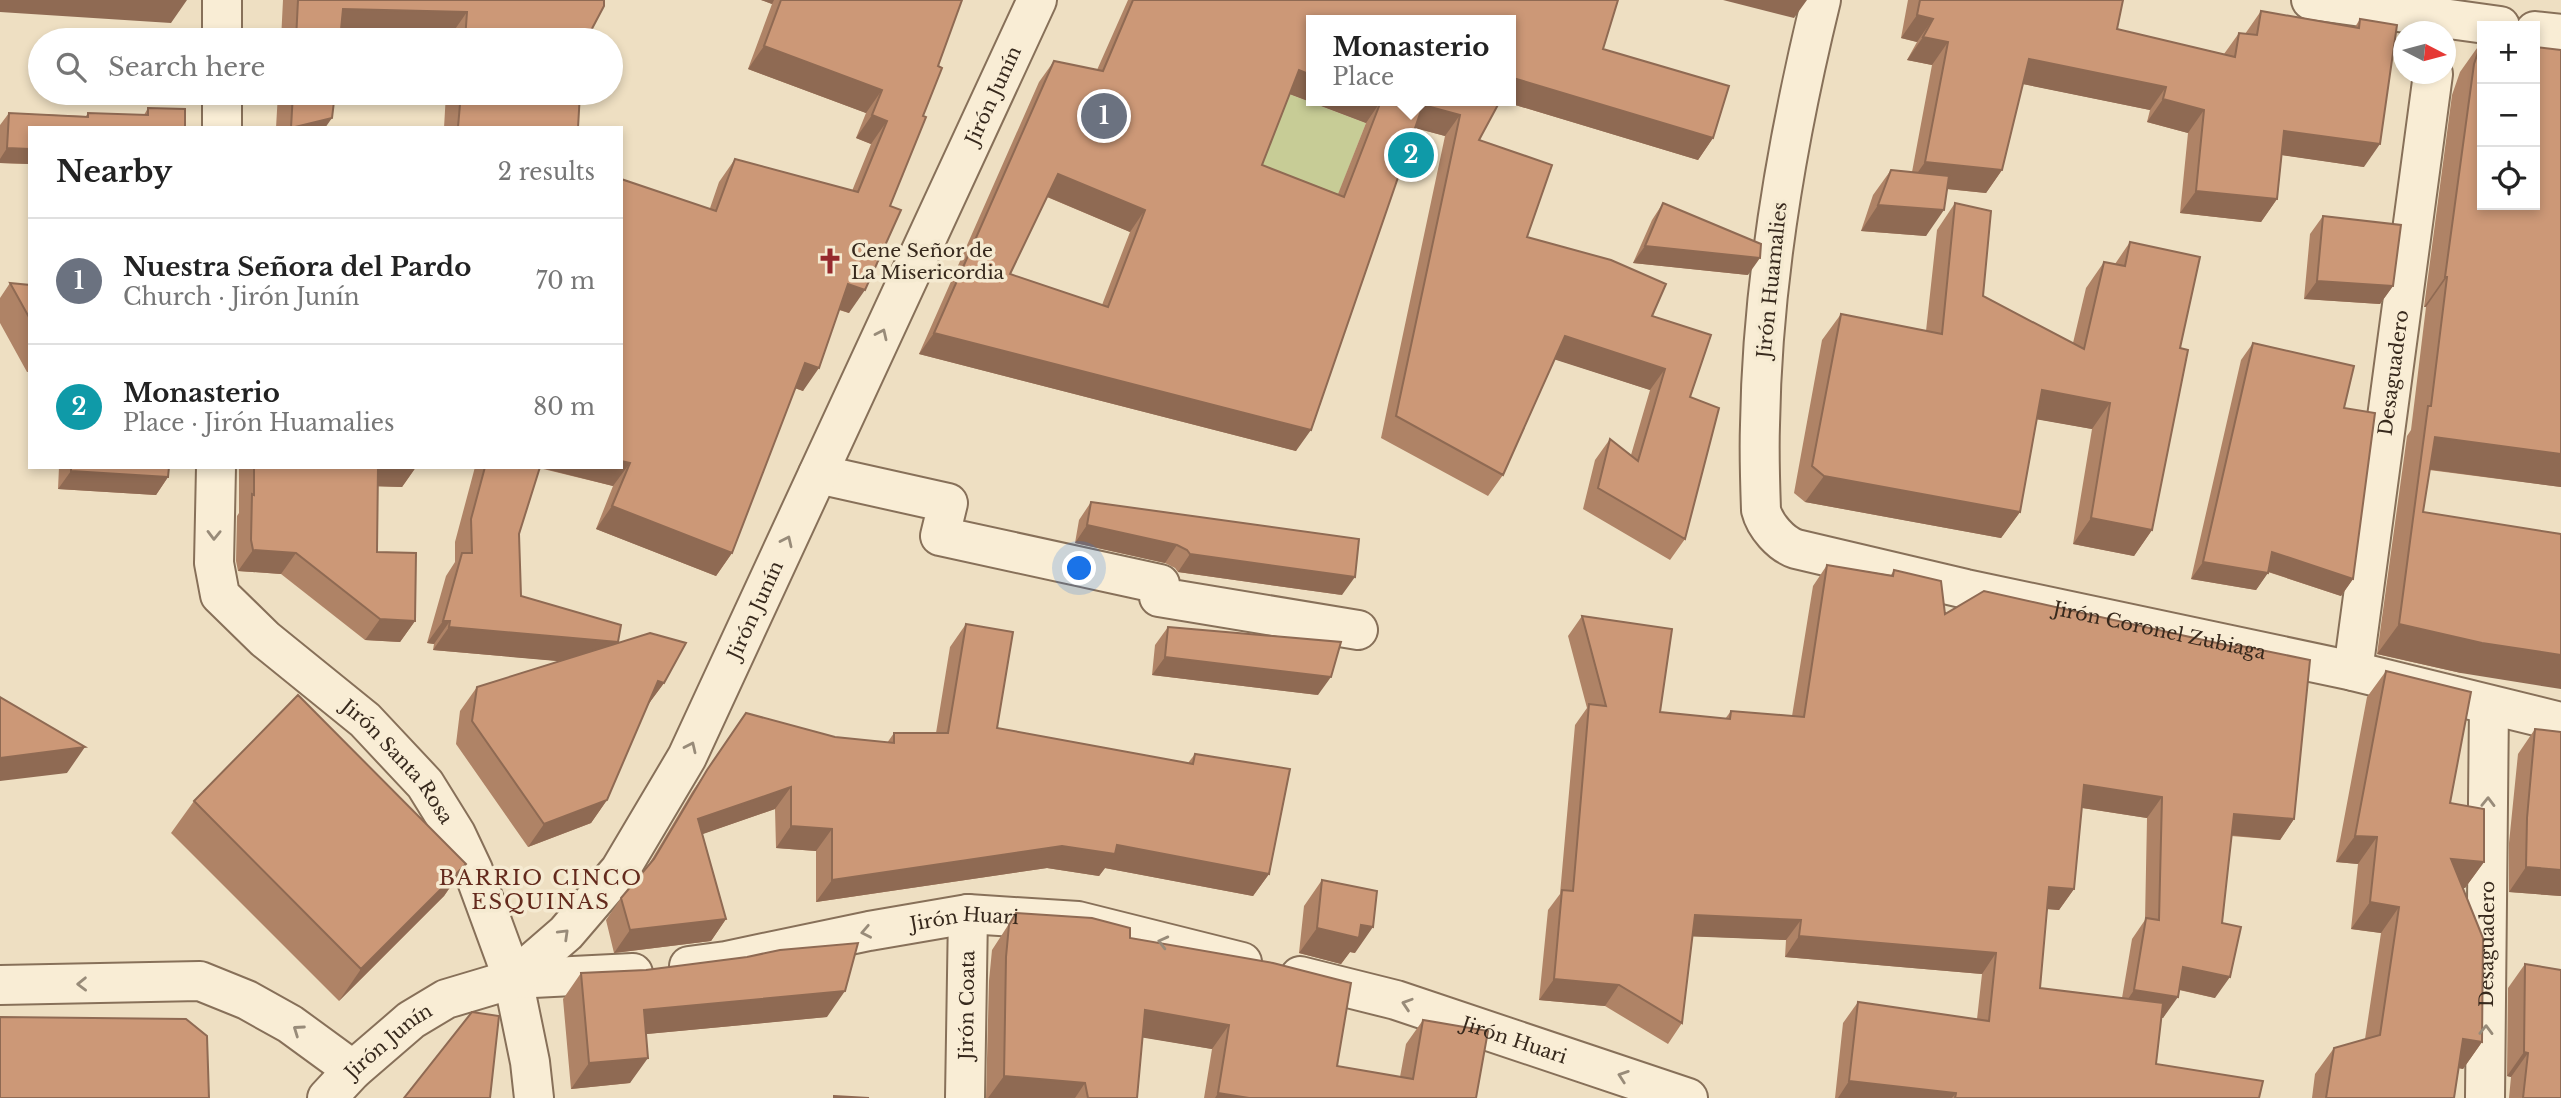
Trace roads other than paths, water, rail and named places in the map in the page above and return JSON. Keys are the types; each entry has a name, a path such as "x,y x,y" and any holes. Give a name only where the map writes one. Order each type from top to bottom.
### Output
{"street":[{"path":"222,0 222,28"},
{"name":"Jirón Junín","path":"327,1098 353,1070 411,1020 446,999 513,979 566,933 620,870 687,757 1037,0"},
{"name":"Jirón Huamalies","path":"1796,549 1784,543 1762,515 1760,424 1766,318 1777,219 1792,130 1821,0"},
{"path":"2311,0 2419,21"},
{"path":"2456,25 2477,26"},
{"path":"2540,32 2561,34"},
{"name":"Desaguadero","path":"2353,671 2432,84"},
{"path":"222,105 222,126"},
{"name":"Jirón Santa Rosa","path":"216,469 214,563 220,595 265,639 365,720 425,784 456,834 473,870 513,979 530,1062 534,1098"},
{"path":"818,474 947,503 940,536 1160,584 1159,597 1358,630"},
{"name":"Jirón Coronel Zubiaga","path":"1796,549 1966,589 2353,671 2561,722"},
{"name":"Desaguadero","path":"2485,1098 2489,705"},
{"name":"Jirón Huari","path":"513,979 625,974 726,961 869,931 968,914 1078,922 1396,1000 1688,1098"},
{"name":"Jirón Coata","path":"965,1098 968,914"},
{"path":"0,985 200,981 247,1000 290,1024 353,1070"}],"place":[{"name":"Nuestra Señora del Pardo","path":"1104,116"},
{"name":"Monasterio","path":"1411,155"},
{"name":"Cene Señor de La Misericordia","path":"830,261"}],"district":[{"name":"BARRIO CINCO ESQUINAS","path":"541,890"}]}
